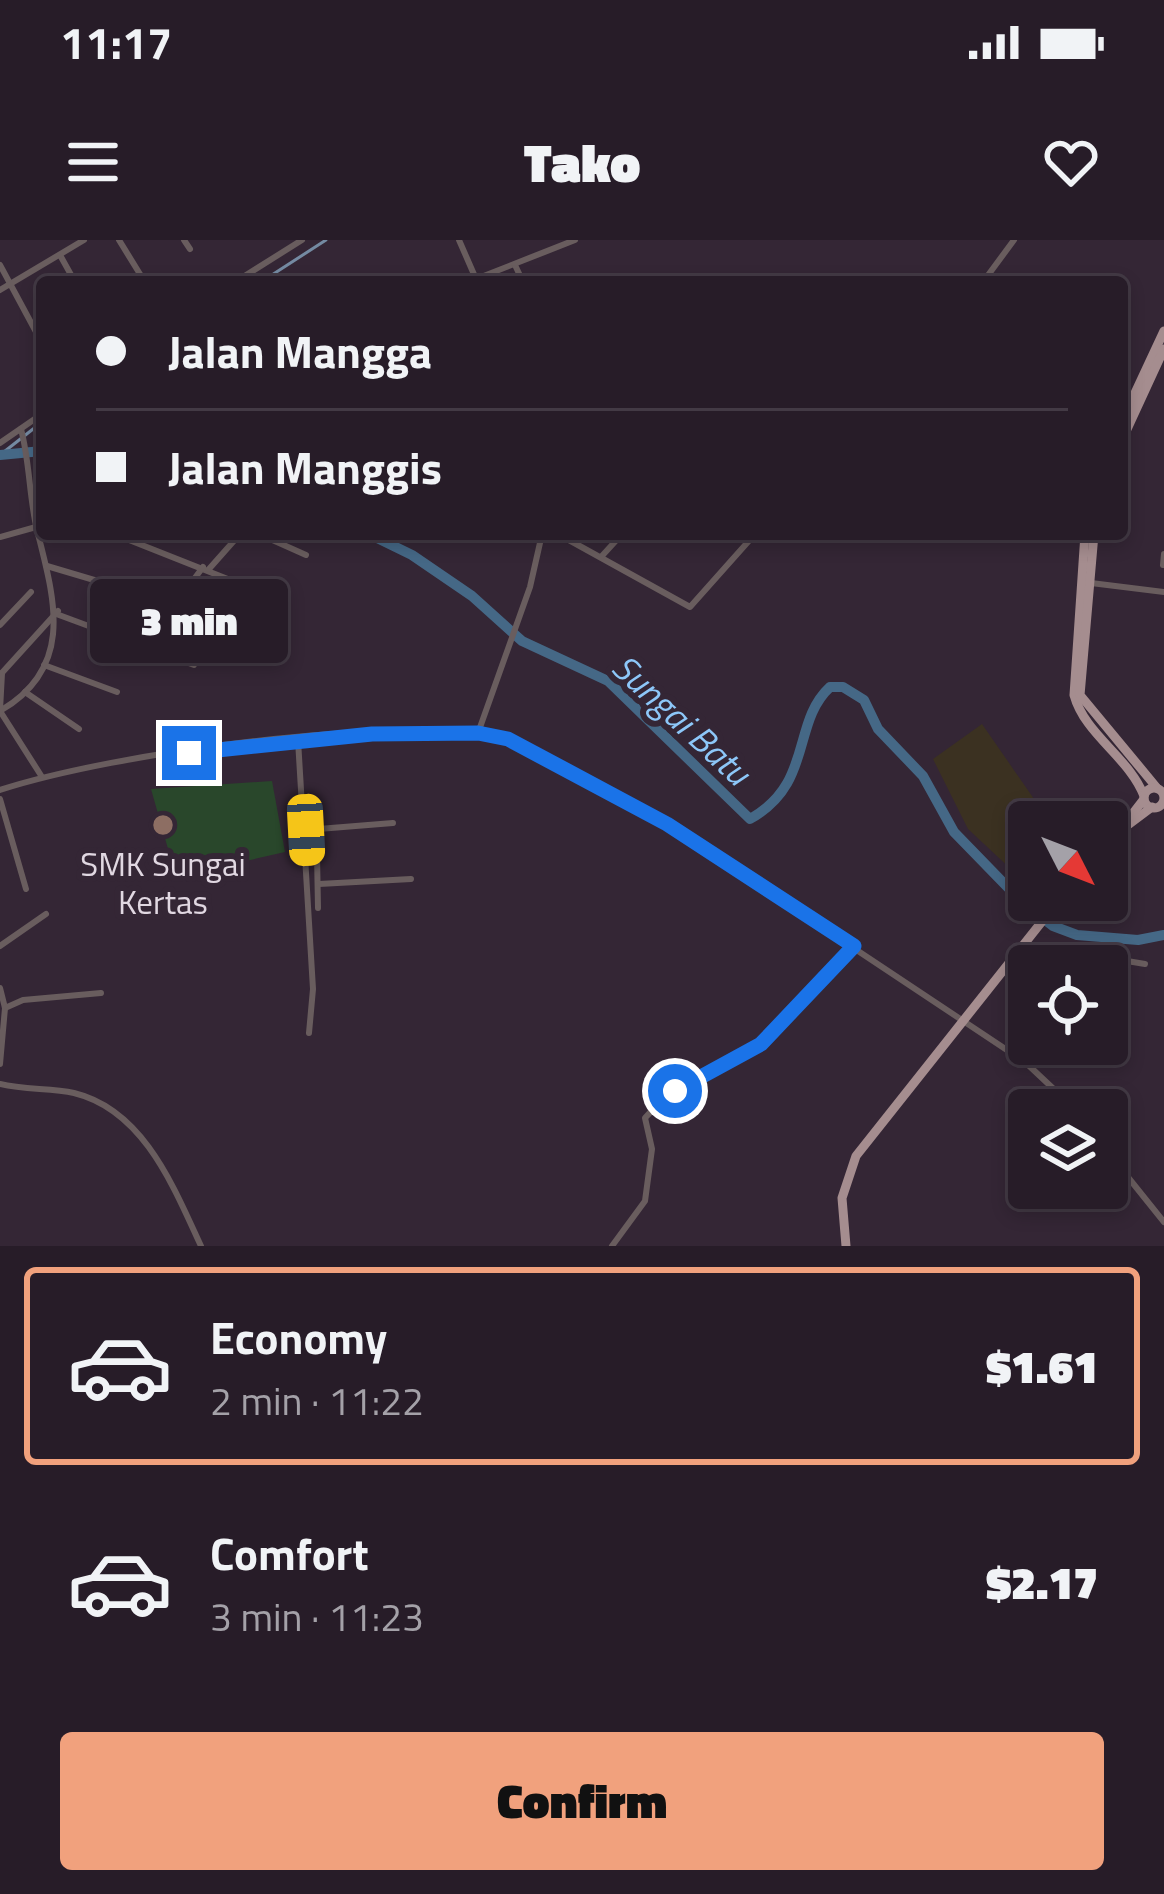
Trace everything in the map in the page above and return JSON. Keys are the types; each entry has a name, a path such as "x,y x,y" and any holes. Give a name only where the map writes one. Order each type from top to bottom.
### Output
{"main road":[{"path":"1128,409 1164,331"},
{"path":"1128,427 1164,349"},
{"path":"1090,540 1080,695 1162,795"},
{"path":"1087,587 1073,688 1077,706 1131,771 1149,802"},
{"path":"1128,824 1162,795"},
{"path":"1149,802 1162,795"},
{"path":"846,1246 842,1198 856,1156 1043,921"}],"street":[{"path":"3,288 84,240"},
{"path":"118,240 141,276"},
{"path":"184,240 190,249"},
{"path":"245,276 302,240"},
{"path":"459,240 475,276"},
{"path":"484,276 575,240"},
{"path":"987,276 1014,240"},
{"path":"61,255 72,276"},
{"path":"515,265 520,276"},
{"path":"0,266 3,288 36,335"},
{"path":"0,442 36,419"},
{"path":"0,537 36,527 31,470 21,431"},
{"path":"31,470 36,470"},
{"path":"0,710 25,692 44,665 58,613 40,540"},
{"path":"130,540 268,595"},
{"path":"172,609 235,540"},
{"path":"273,540 307,555"},
{"path":"478,733 518,622 540,540"},
{"path":"569,540 690,607 750,540"},
{"path":"601,557 617,540"},
{"path":"1163,565 1164,554"},
{"path":"47,566 230,633"},
{"path":"1087,587 1164,592"},
{"path":"0,625 31,592"},
{"path":"58,613 194,665"},
{"path":"42,777 0,710 1,674 58,613"},
{"path":"44,665 117,692"},
{"path":"25,692 79,729"},
{"path":"26,889 0,795 42,777 298,740 478,733 520,744 667,824 1008,1050"},
{"path":"298,740 313,989 309,1034"},
{"path":"316,801 318,908"},
{"path":"1149,802 1164,817"},
{"path":"306,830 393,823"},
{"path":"308,885 412,879"},
{"path":"0,946 46,914"},
{"path":"612,1246 645,1202 652,1150 645,1118 675,1091 761,1044 854,946"},
{"path":"1128,961 1145,964"},
{"path":"0,988 5,1008 0,1064"},
{"path":"5,1008 23,1000 101,993"},
{"path":"1028,1065 1054,1089"},
{"path":"0,1084 77,1094 121,1117 155,1157 201,1246"},
{"path":"1128,1177 1163,1221"}],"shaded area":[{"path":"982,724 1035,801 1008,801 1008,866 968,829 933,759"}],"green space":[{"path":"272,781 285,852 176,877 151,789"}],"waterway":[{"path":"270,276 326,240"},
{"path":"0,455 36,427"},
{"name":"Sungai Batu","path":"0,455 36,452"},
{"name":"Sungai Batu","path":"381,540 472,596 522,641 608,681 750,819 784,788 818,702 830,687 843,687 864,700 878,729 923,776 954,832 1023,903 1053,926 1077,935 1138,940 1164,935"}],"place":[{"name":"SMK Sungai Kertas","path":"163,825"}],"route":[{"path":"189,753 372,734 478,733 508,739 667,824 854,946 752,1052 675,1091"}]}
